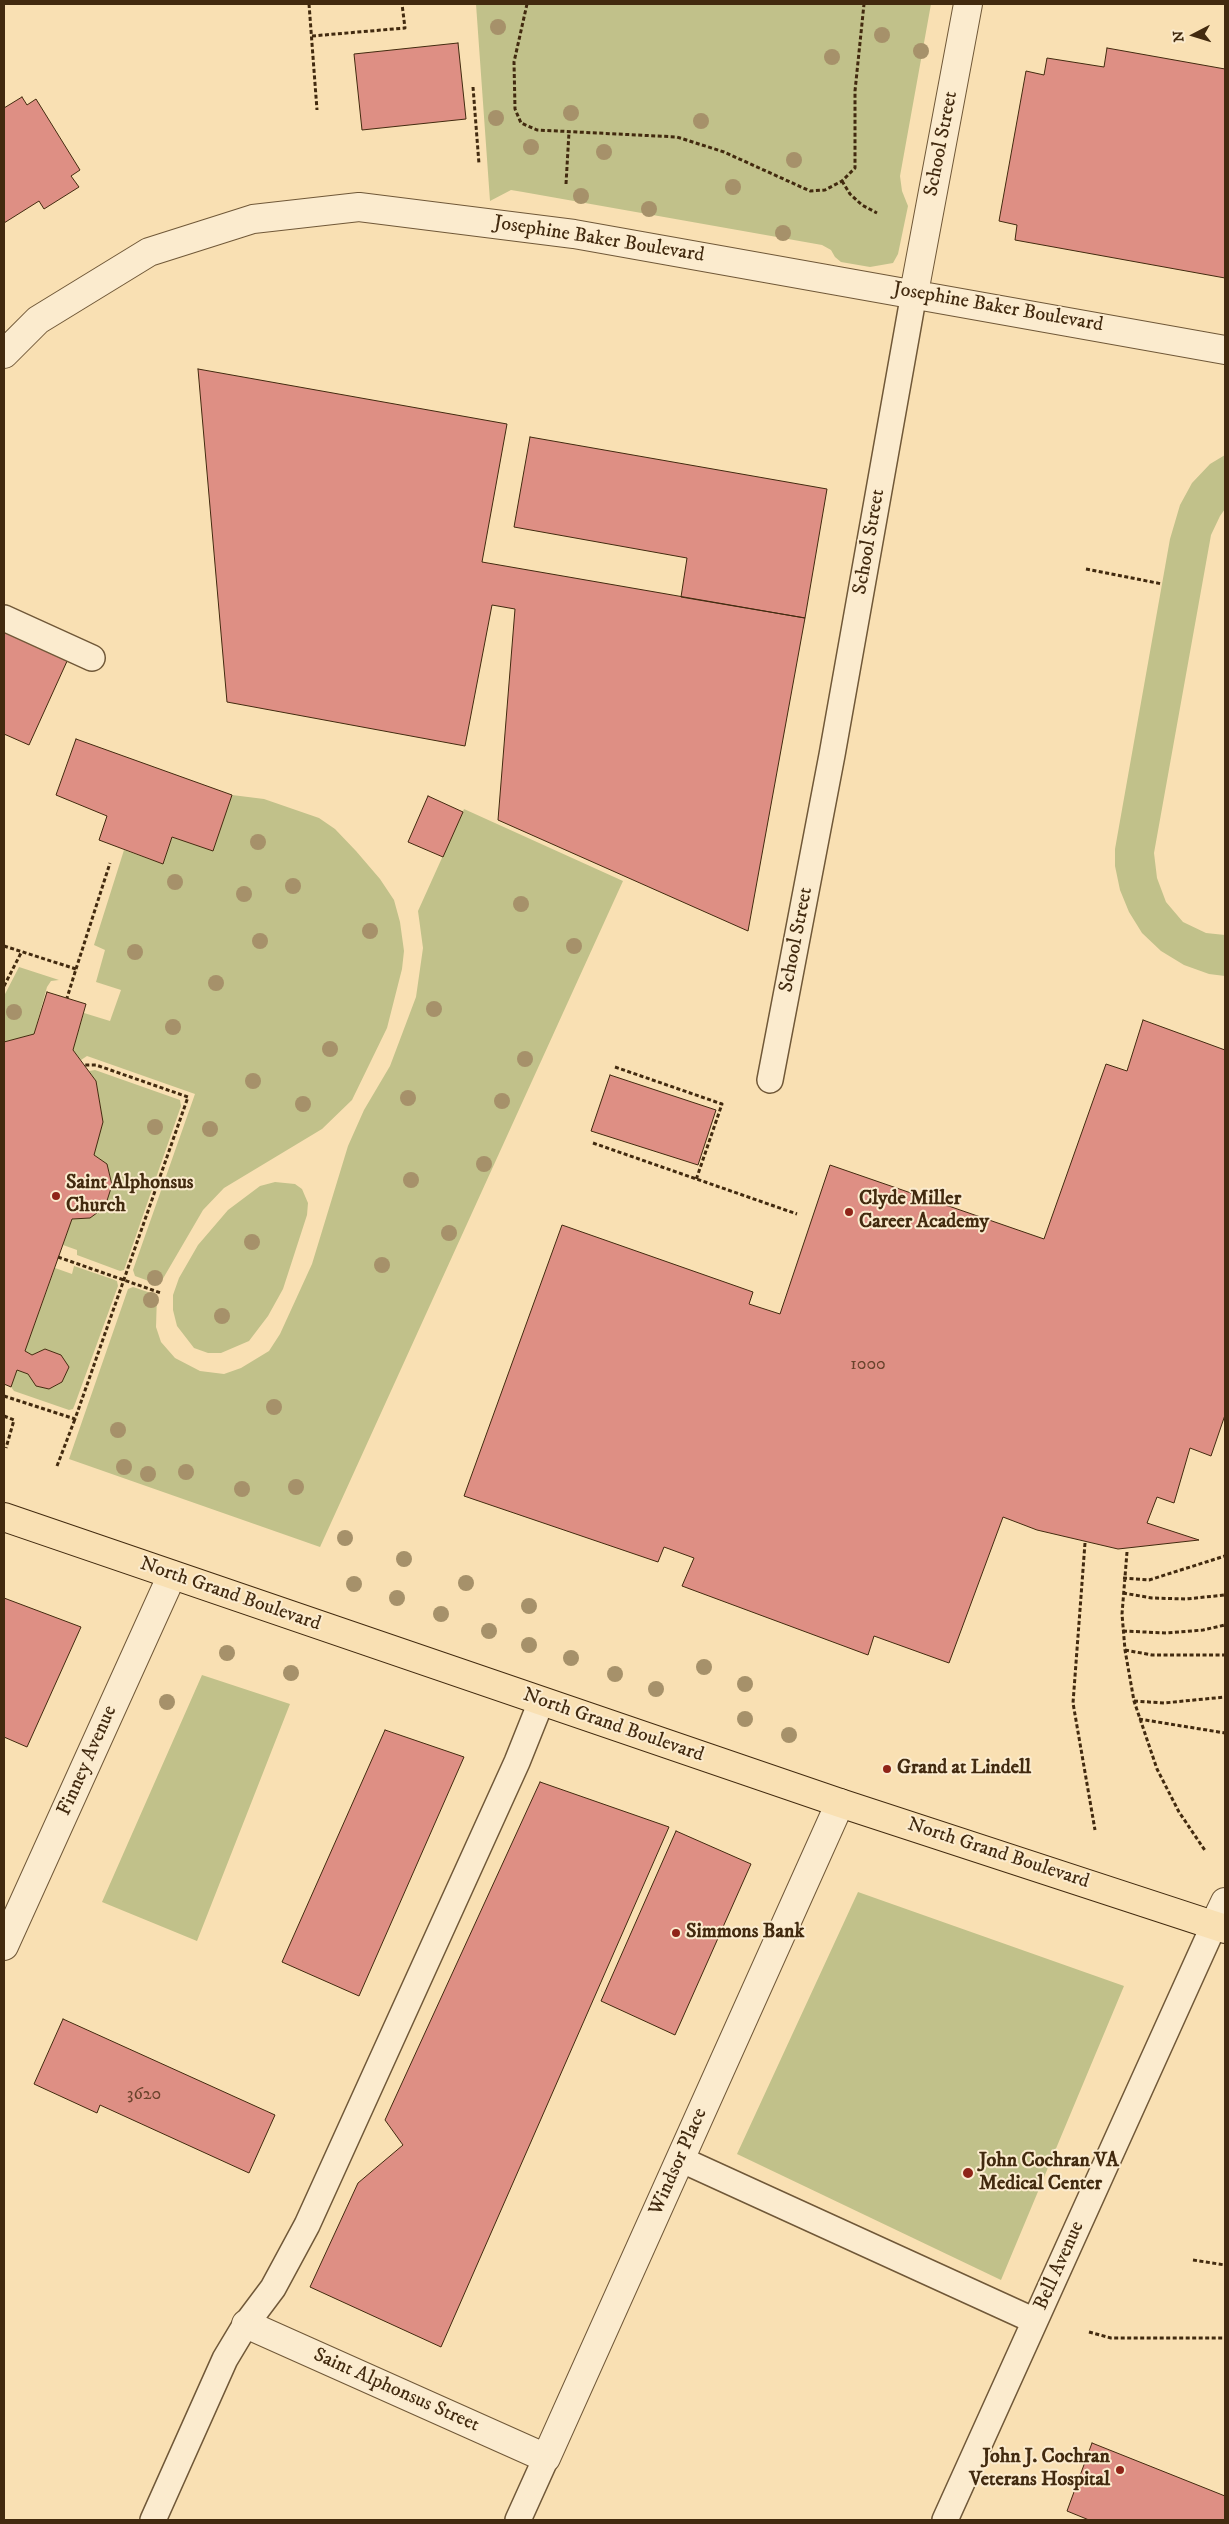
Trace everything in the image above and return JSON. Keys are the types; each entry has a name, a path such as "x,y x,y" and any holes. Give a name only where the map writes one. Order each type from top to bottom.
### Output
{"main road":[{"name":"North Grand Boulevard","path":"4,1517 840,1803 1222,1919"}],"street":[{"name":"School Street","path":"914,293 968,4"},
{"name":"Josephine Baker Boulevard","path":"4,354 38,320 149,252 253,219 359,208 574,234 914,293 1225,350"},
{"name":"Finney Avenue","path":"4,1946 10,1916 172,1575"},
{"name":"Windsor Place","path":"546,2458 840,1803"},
{"name":"Saint Alphonsus Street","path":"246,2324 546,2458"}],"lane":[{"name":"School Street","path":"770,1080 832,755 914,293"},
{"path":"4,618 92,658"},
{"path":"153,2520 225,2359 246,2324 273,2288 307,2225 517,1762 541,1702"},
{"name":"Bell Avenue","path":"945,2520 1035,2321 1222,1919"},
{"path":"680,2159 1035,2321"},
{"name":"Windsor Place","path":"518,2520 546,2458"}],"path":[{"path":"309,4 317,110"},
{"path":"312,36 405,28 402,4"},
{"path":"527,4 514,62 515,109 521,123 537,130 677,137 724,152 810,191 825,190 842,181 855,168 855,90 864,4"},
{"path":"473,87 479,164"},
{"path":"566,184 569,132"},
{"path":"842,181 850,194 862,205 877,213"},
{"path":"1086,569 1162,584"},
{"path":"66,998 110,863"},
{"path":"4,946 76,969"},
{"path":"4,986 22,952"},
{"path":"57,1466 125,1280 188,1097 96,1065 85,1065"},
{"path":"615,1067 722,1104 696,1180"},
{"path":"593,1143 797,1214"},
{"path":"58,1256 161,1293"},
{"path":"4,1396 75,1419"},
{"path":"4,1416 14,1420 6,1448"},
{"path":"1085,1543 1073,1703 1095,1830"},
{"path":"1127,1552 1123,1578 1123,1631 1138,1719 1179,1812 1206,1852"},
{"path":"1123,1578 1149,1580 1225,1556"},
{"path":"1123,1593 1152,1598 1186,1599 1225,1595"},
{"path":"1123,1631 1166,1633 1203,1630 1225,1625"},
{"path":"1125,1650 1152,1654 1225,1654"},
{"path":"1134,1701 1164,1703 1225,1697"},
{"path":"1138,1719 1225,1733"},
{"path":"1193,2260 1225,2265"},
{"path":"1089,2332 1111,2338 1225,2338"}],"green space":[{"path":"476,4 931,4 900,176 902,191 908,206 898,254 893,263 870,267 841,262 831,250 822,245 511,190 490,201"},
{"path":"1225,455 1225,509 1211,535 1154,853 1157,878 1166,902 1183,922 1206,933 1225,935 1225,976 1209,974 1184,965 1161,951 1142,933 1129,912 1120,890 1115,866 1115,849 1170,539 1180,505 1192,483 1210,464"},
{"path":"232,795 264,799 319,818 335,829 380,879 394,900 400,922 404,951 402,969 387,1028 352,1100 322,1129 224,1188 203,1210 161,1282 157,1284 135,1276 133,1270 195,1094 87,1056 81,1060 73,1050 84,1013 110,1021 121,990 96,982 105,950 94,945 124,850 163,864 172,837 213,851"},
{"path":"464,809 623,881 320,1547 69,1459 128,1289 133,1287 157,1295 156,1327 161,1342 175,1358 200,1371 224,1374 241,1368 269,1351 280,1334 312,1264 348,1146 364,1110 390,1066 416,997 423,948 418,911"},
{"path":"19,967 59,980 51,981 47,987 34,1034 4,1042 4,996"},
{"path":"95,1070 180,1100 181,1106 124,1270 120,1271 77,1255 77,1250 63,1245 72,1219 90,1218 105,1207 112,1185 107,1164 94,1155 103,1121 96,1081 89,1071"},
{"path":"275,1182 295,1184 302,1189 308,1203 307,1215 283,1289 268,1316 249,1341 221,1353 208,1353 194,1348 177,1326 173,1310 173,1295 179,1278 198,1245 228,1210 260,1186"},
{"path":"74,1266 117,1281 118,1286 75,1404 73,1409 69,1410 14,1391 11,1387 17,1370 28,1374 36,1386 49,1389 62,1382 69,1367 61,1355 45,1349 32,1355 25,1351 55,1268 72,1274"},
{"path":"202,1675 290,1704 197,1941 102,1902"},
{"path":"858,1892 1124,1986 1001,2280 737,2154"}],"building":[{"path":"458,43 466,119 362,130 354,54"},
{"path":"1107,48 1225,69 1225,278 1015,240 1017,225 999,221 1026,71 1044,75 1047,58 1104,67"},
{"path":"22,97 27,105 36,99 80,170 71,176 79,187 44,209 39,201 4,223 4,108"},
{"path":"198,369 507,424 482,562 805,618 748,931 498,820 515,609 492,605 465,746 227,702"},
{"path":"530,437 827,489 805,618 681,597 687,558 514,527"},
{"path":"4,630 68,659 29,745 4,734"},
{"path":"76,739 232,795 213,851 172,837 163,864 99,840 107,816 56,795"},
{"path":"428,796 463,812 443,857 408,842"},
{"name":"Saint Alphonsus Church","path":"47,992 86,1004 73,1050 96,1081 103,1122 94,1155 107,1164 112,1185 105,1207 90,1218 72,1219 25,1351 32,1355 45,1349 61,1355 69,1367 62,1382 49,1389 36,1386 28,1374 17,1370 11,1387 4,1384 4,1042 34,1034"},
{"name":"Clyde Miller Career Academy","path":"1143,1020 1225,1050 1225,1415 1211,1456 1190,1448 1174,1503 1157,1497 1147,1523 1199,1540 1118,1549 1037,1530 1003,1517 949,1663 874,1636 868,1655 682,1586 694,1558 664,1547 658,1562 464,1496 562,1225 753,1292 749,1304 780,1314 830,1165 1044,1239 1106,1064 1127,1071"},
{"path":"610,1075 716,1110 698,1165 591,1131"},
{"path":"4,1598 81,1627 27,1747 4,1737"},
{"path":"385,1730 464,1757 359,1996 282,1962"},
{"path":"540,1782 669,1827 441,2347 310,2287 358,2183 403,2145 385,2120"},
{"name":"Simmons Bank","path":"676,1831 751,1864 675,2035 601,2001"},
{"path":"63,2019 275,2115 249,2173 100,2105 97,2113 34,2084"},
{"name":"John J. Cochran Veterans Hospital","path":"1092,2443 1225,2496 1225,2520 1089,2520 1067,2511"}],"place":[{"name":"Saint Alphonsus Church","path":"56,1196"},
{"name":"Clyde Miller Career Academy","path":"849,1212"},
{"name":"Grand at Lindell","path":"887,1769"},
{"name":"Simmons Bank","path":"676,1933"},
{"name":"John Cochran VA Medical Center","path":"968,2173"},
{"name":"John J. Cochran Veterans Hospital","path":"1120,2470"}]}
